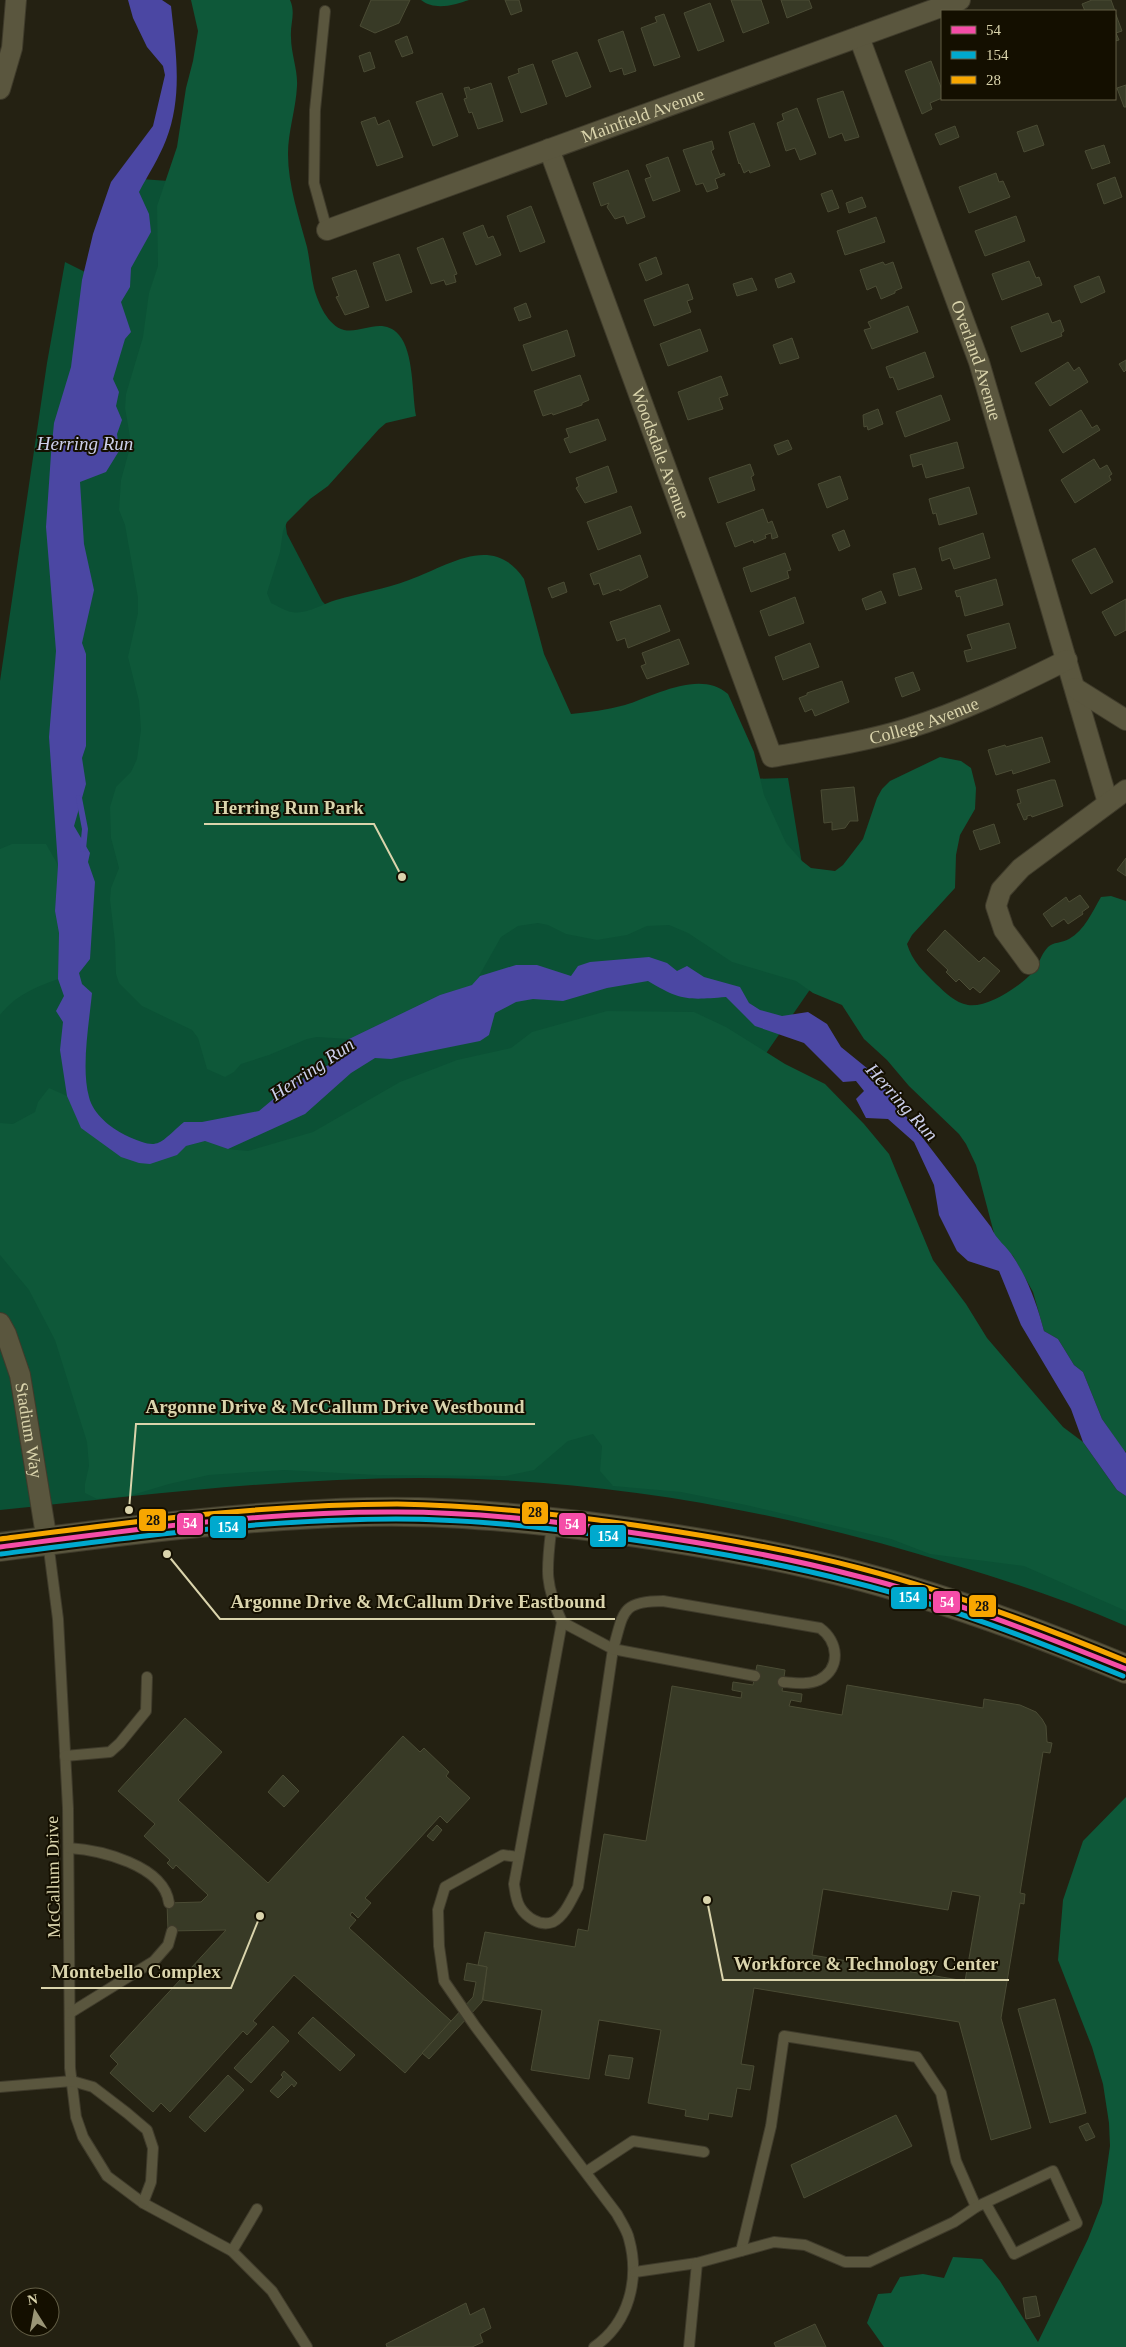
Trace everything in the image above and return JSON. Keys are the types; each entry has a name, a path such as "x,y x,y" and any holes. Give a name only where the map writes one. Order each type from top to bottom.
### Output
{"main road":[{"path":"0,1548 256,1518 370,1511 470,1515 552,1522 712,1544 816,1565 913,1592 978,1613 1126,1669"}],"street":[{"path":"0,89 12,48 16,0"},
{"name":"Mainfield Avenue","path":"327,230 960,0"},
{"name":"Overland Avenue","path":"859,37 979,362 1108,803"},
{"name":"Woodsdale Avenue","path":"549,149 772,757"},
{"name":"College Avenue","path":"772,757 859,741 915,726 984,700 1067,660"},
{"path":"1075,688 1126,720"},
{"path":"1030,964 1004,930 996,906 1001,890 1021,868 1126,790"},
{"name":"Stadium Way","path":"0,1323 6,1334 20,1375 47,1541"}],"lane":[{"path":"325,11 316,110 314,183 327,230"},
{"path":"552,1522 547,1580 550,1594 562,1622 514,1884 519,1906 529,1918 542,1924 554,1922 568,1906 578,1887 613,1649 624,1612 632,1605 643,1601 663,1601 820,1628 828,1634 835,1644 836,1657 832,1667 820,1680 804,1684 783,1682"},
{"name":"McCallum Drive","path":"47,1541 58,1619 65,1756 69,1848 72,2081 76,2117 87,2144 107,2176 143,2203 232,2251 272,2290 307,2347"},
{"path":"562,1622 613,1649 755,1676"},
{"path":"65,1756 110,1752 120,1743 146,1711 147,1677"},
{"path":"69,1848 97,1852 136,1866 161,1884 169,1903"},
{"path":"518,1857 503,1855 445,1887 438,1910 438,1946 444,1981 475,2026 617,2214 629,2237 635,2272 632,2289 620,2320 610,2333 594,2347"},
{"path":"70,2013 154,1961 168,1945 172,1931"},
{"path":"635,2272 697,2263 741,2251 774,2242 805,2245 845,2262 869,2262 954,2222 981,2206 1053,2170 1078,2223 1014,2254 981,2206 956,2161 941,2093 917,2057 784,2036 771,2126 741,2251"},
{"path":"0,2087 72,2081 94,2087 103,2092 147,2130 151,2137 153,2148 151,2182 143,2203"},
{"path":"586,2172 633,2141 704,2152"},
{"path":"232,2251 257,2209"},
{"path":"689,2347 697,2263"}],"green space":[{"path":"191,0 290,0 293,14 291,43 297,86 288,145 288,166 316,294 324,313 338,328 351,331 379,326 392,329 404,342 412,374 416,416 386,423 328,486 310,499 287,522 267,593 271,603 284,610 297,613 303,612 336,600 400,583 454,561 484,555 498,557 512,565 524,579 544,654 571,714 618,707 663,691 691,684 717,687 728,694 754,752 764,795 786,843 811,868 835,871 843,865 863,839 877,798 890,781 940,757 961,761 971,768 976,788 975,809 960,835 956,855 955,888 912,935 907,944 915,961 927,975 950,997 963,1004 976,1005 993,1000 1026,979 1048,947 1069,939 1079,931 1088,920 1101,897 1111,896 1126,901 1126,1452 1102,1419 1083,1372 1074,1365 1058,1339 1044,1331 1033,1292 1013,1256 995,1237 976,1165 959,1134 864,1039 842,1005 813,993 796,981 732,962 688,933 669,925 647,926 627,935 597,940 566,934 548,925 538,923 518,926 501,937 474,985 440,995 349,1039 317,1037 307,1039 269,1055 241,1064 234,1072 225,1077 207,1069 198,1038 192,1030 142,1006 119,983 116,974 115,942 110,900 111,888 119,868 111,838 110,807 116,787 131,772 137,759 141,730 139,701 128,657 138,613 138,598 125,525 119,510 121,480 129,451 130,437 125,408 126,394 143,337 149,293 158,266 157,206 177,147 186,88 198,31"},
{"path":"421,0 469,0 438,6"},
{"path":"127,178 282,189 275,451 287,534 322,601 363,645 748,779 788,778 820,975 696,1155 1126,1505 1126,1626 1064,1601 1001,1579 899,1548 721,1506 599,1488 477,1479 358,1479 238,1486 0,1510 0,681 47,363 65,262 97,278"},
{"path":"12,844 46,844 58,865 55,911 59,933 58,979 19,997 0,1015 0,849"},
{"path":"607,1011 694,1012 726,1027 785,1064 825,1084 864,1124 889,1154 933,1260 966,1304 987,1338 1063,1427 1083,1442 1117,1490 1126,1496 1126,1611 1024,1566 930,1554 891,1539 746,1505 681,1492 613,1486 600,1471 602,1446 593,1434 568,1441 534,1470 506,1476 377,1475 284,1470 209,1475 129,1496 97,1499 85,1493 89,1466 87,1442 55,1340 29,1290 0,1255 0,1123 13,1124 35,1112 38,1102 49,1088 67,1096 82,1128 177,1155 186,1146 205,1141 228,1149 248,1151 313,1132 400,1082 457,1060 511,1048 532,1032"},
{"path":"1126,1797 1126,2347 884,2347 867,2323 878,2294 891,2293 900,2277 923,2274 944,2278 953,2257 982,2259 1000,2281 1038,2342 1088,2239 1102,2203 1110,2146 1109,2123 1103,2084 1092,2047 1058,1960 1063,1900 1083,1841"}],"water":[{"name":"Herring Run","path":"128,0 162,0 171,6 177,74 175,107 166,140 139,192 149,214 151,232 131,268 130,287 121,302 131,332 125,339 113,379 119,392 116,406 122,420 117,434 119,451 106,472 80,482 84,544 94,590 82,643 86,654 86,746 82,758 86,784 74,826 90,853 88,862 95,882 90,959 79,973 82,984 92,993 86,1046 86,1073 89,1097 98,1115 125,1135 152,1144 163,1140 184,1122 202,1122 259,1111 289,1086 336,1061 342,1044 349,1039 440,995 472,985 480,976 516,965 537,965 571,976 578,966 590,962 649,957 667,963 677,971 687,966 704,977 740,987 749,1003 760,1010 782,1016 808,1012 827,1024 841,1047 873,1073 1011,1254 1028,1284 1044,1331 1058,1339 1074,1365 1083,1372 1102,1419 1126,1453 1126,1496 1117,1490 1083,1442 1071,1409 1021,1325 999,1271 968,1261 957,1251 939,1215 934,1185 914,1142 888,1119 866,1118 856,1099 864,1091 856,1081 843,1082 804,1043 755,1026 726,997 685,998 677,996 648,981 607,988 563,1001 533,999 516,1002 495,1013 489,1035 480,1041 391,1059 375,1058 351,1073 305,1114 228,1149 205,1141 186,1146 177,1155 150,1164 139,1163 121,1157 81,1128 67,1096 60,1050 63,1022 56,1011 64,996 58,979 59,933 55,911 58,865 49,737 56,651 46,527 54,423 71,367 82,280 93,234 111,182 153,126 165,75 163,66 147,47 133,18"}],"building":[{"path":"371,0 410,0 399,23 375,33 360,26"},
{"path":"505,0 519,0 522,11 511,15"},
{"path":"731,0 761,0 769,23 743,33"},
{"path":"781,0 809,0 812,8 787,18"},
{"path":"1092,0 1111,0 1115,10 1085,10 1082,4"},
{"path":"710,3 724,41 698,51 684,13"},
{"path":"664,14 680,57 654,66 641,28 657,22 655,17"},
{"path":"1116,15 1122,31 1116,33"},
{"path":"623,31 636,71 624,75 622,68 610,72 598,40"},
{"path":"407,36 413,53 402,57 395,41"},
{"path":"370,52 375,68 364,72 359,56"},
{"path":"577,52 591,87 566,97 552,61"},
{"path":"931,61 941,87 941,98 930,103 932,109 922,114 905,71"},
{"path":"533,64 547,104 521,113 508,77 519,73 518,69"},
{"path":"491,83 503,121 478,129 472,112 469,113 464,99 467,98 464,88 469,87 470,90"},
{"path":"1126,85 1126,107 1124,107 1117,88"},
{"path":"843,91 859,137 845,141 842,133 829,138 817,99"},
{"path":"442,93 458,136 433,146 416,102"},
{"path":"797,108 816,154 800,160 795,148 786,151 777,123 784,120 782,114"},
{"path":"375,117 378,125 389,120 403,157 377,166 361,122"},
{"path":"754,123 770,166 750,173 749,170 744,173 739,164 729,132"},
{"path":"1037,125 1044,145 1024,152 1017,132"},
{"path":"955,126 959,137 940,145 935,134"},
{"path":"712,141 714,149 711,151 720,175 724,173 725,175 715,179 718,188 707,192 703,183 696,185 683,150"},
{"path":"1104,145 1110,163 1092,169 1085,151"},
{"path":"668,157 680,191 653,201 645,179 651,177 646,165"},
{"path":"628,170 645,217 627,224 624,216 615,219 607,207 609,203 601,206 593,183"},
{"path":"996,173 999,182 1003,181 1010,197 969,213 959,187"},
{"path":"1115,177 1122,197 1104,204 1097,184"},
{"path":"832,190 839,208 828,212 821,194"},
{"path":"862,197 866,207 849,213 846,203"},
{"path":"531,206 545,242 520,252 507,216"},
{"path":"1016,216 1025,241 985,256 975,231"},
{"path":"876,217 885,242 845,255 837,231"},
{"path":"483,225 488,238 493,236 501,255 476,265 463,233"},
{"path":"443,238 457,274 454,275 456,282 446,285 444,280 431,284 417,248"},
{"path":"399,254 412,292 386,301 373,263"},
{"path":"656,257 662,274 646,281 639,264"},
{"path":"1029,261 1036,278 1039,277 1042,285 1002,300 992,274"},
{"path":"883,262 885,265 893,262 902,288 881,299 876,286 867,290 860,270"},
{"path":"356,270 369,307 345,315 336,297 339,296 332,278"},
{"path":"791,273 795,282 778,288 775,279"},
{"path":"1099,276 1105,292 1081,303 1074,286"},
{"path":"752,278 757,290 737,296 733,284"},
{"path":"688,284 693,299 687,301 691,312 654,326 644,300"},
{"path":"526,303 531,317 519,321 514,308"},
{"path":"908,306 918,332 872,349 864,330 871,328 868,322"},
{"path":"1048,313 1052,323 1060,320 1064,331 1061,333 1062,336 1021,352 1011,327"},
{"path":"700,329 708,351 668,366 660,344"},
{"path":"567,330 575,356 532,371 523,345"},
{"path":"792,338 799,358 780,364 773,345"},
{"path":"925,352 934,377 898,390 893,377 890,378 886,367"},
{"path":"1126,360 1126,370 1124,372 1119,364"},
{"path":"1068,362 1074,371 1079,367 1088,382 1050,406 1035,383"},
{"path":"580,375 589,400 582,403 582,405 553,415 552,413 543,416 534,391"},
{"path":"721,376 728,395 719,398 723,409 688,420 678,392"},
{"path":"941,395 950,420 905,437 896,412"},
{"path":"878,409 883,424 868,430 867,426 864,427 863,415"},
{"path":"1081,410 1092,428 1097,425 1100,430 1063,453 1049,430"},
{"path":"598,419 606,440 570,453 564,439 569,437 566,429"},
{"path":"788,440 792,449 778,455 774,445"},
{"path":"957,442 964,468 926,478 922,464 913,467 910,455"},
{"path":"1094,459 1100,469 1107,465 1112,474 1109,476 1111,480 1075,503 1061,480"},
{"path":"750,464 754,475 751,477 755,490 718,503 709,478"},
{"path":"608,466 617,492 585,503 576,488 579,486 576,478"},
{"path":"840,476 848,499 827,508 818,484"},
{"path":"969,487 977,514 939,525 936,513 933,514 929,499"},
{"path":"631,506 641,533 598,550 587,522"},
{"path":"763,509 768,523 772,521 778,537 772,539 771,533 765,535 766,538 754,543 753,540 735,547 726,523"},
{"path":"844,530 850,546 839,551 832,535"},
{"path":"983,533 990,558 954,569 950,558 942,561 939,548"},
{"path":"1095,548 1113,582 1091,594 1072,560"},
{"path":"785,553 791,570 787,571 789,578 751,592 743,568"},
{"path":"640,555 648,577 620,591 619,589 603,595 599,583 594,585 590,574"},
{"path":"915,568 922,589 899,596 893,574"},
{"path":"996,579 1003,605 965,616 960,596 957,597 955,591"},
{"path":"564,582 567,592 552,598 548,588"},
{"path":"881,591 886,603 866,610 862,599"},
{"path":"795,597 804,623 769,636 760,611"},
{"path":"1126,599 1126,630 1115,636 1102,612"},
{"path":"660,605 670,631 628,648 625,638 617,641 610,622"},
{"path":"1009,623 1016,648 967,662 964,651 972,649 967,635"},
{"path":"679,639 689,664 647,679 641,666 646,664 642,653"},
{"path":"810,643 819,667 783,680 775,657"},
{"path":"913,672 920,690 902,697 895,678"},
{"path":"842,681 849,702 815,716 812,709 805,712 799,698 807,695 807,693"},
{"path":"1042,737 1050,762 1013,774 1012,770 996,775 988,750"},
{"path":"1055,780 1063,806 1032,817 1031,815 1027,816 1027,819 1024,820 1017,804 1021,803 1017,790"},
{"path":"854,787 858,821 850,821 845,828 832,830 832,822 824,823 821,790"},
{"path":"994,824 1000,843 980,850 973,831"},
{"path":"1126,858 1126,876 1117,870"},
{"path":"1080,895 1089,907 1082,912 1083,914 1068,924 1064,919 1052,927 1043,914 1066,897 1069,902"},
{"path":"945,930 979,962 984,957 1000,971 980,993 973,987 970,990 959,979 956,982 946,972 948,970 927,950"},
{"path":"757,1665 785,1670 782,1691 802,1694 801,1702 791,1700 789,1706 842,1715 847,1685 983,1708 984,1699 1020,1705 1036,1712 1042,1719 1046,1726 1047,1742 1052,1743 1050,1753 1043,1752 1020,1893 1025,1894 1024,1904 1020,1903 1001,2018 1031,2128 991,2140 959,2022 754,1988 741,2064 754,2066 750,2090 737,2088 732,2117 709,2113 708,2120 685,2116 686,2110 648,2103 661,2030 599,2020 589,2079 531,2070 542,2010 483,2000 487,1967 478,1965 485,1932 575,1947 578,1929 588,1931 604,1834 646,1841 672,1686 741,1698 742,1692 732,1690 733,1682 753,1685","holes":["823,1889 948,1910 952,1891 980,1896 965,1981 812,1955"]},
{"path":"185,1718 222,1752 178,1800 268,1883 403,1736 420,1752 424,1748 449,1772 446,1776 470,1798 447,1823 440,1816 365,1898 371,1903 358,1918 352,1912 350,1915 356,1920 349,1928 451,2021 405,2073 294,1975 253,2021 257,2024 247,2035 243,2031 170,2112 161,2103 153,2112 110,2073 118,2064 110,2056 226,1930 168,1931 167,1903 201,1902 208,1895 176,1865 173,1869 167,1863 170,1860 144,1836 155,1824 118,1791"},
{"path":"283,1775 299,1791 284,1807 268,1792"},
{"path":"437,1825 442,1830 433,1841 427,1836"},
{"path":"467,1963 487,1967 482,2002 429,2059 422,2053 473,1997 476,1982 464,1980"},
{"path":"1055,1999 1086,2113 1050,2123 1018,2009"},
{"path":"313,2017 355,2055 340,2071 298,2033"},
{"path":"273,2026 289,2041 251,2083 234,2068"},
{"path":"609,2055 633,2058 629,2079 605,2075"},
{"path":"284,2071 297,2083 294,2087 292,2084 278,2098 270,2091 283,2077 281,2075"},
{"path":"228,2075 244,2090 205,2132 189,2117"},
{"path":"896,2115 912,2146 804,2198 791,2165"},
{"path":"1088,2123 1095,2137 1086,2141 1079,2127"},
{"path":"1036,2296 1040,2316 1026,2319 1023,2298"},
{"path":"466,2303 470,2315 484,2308 491,2328 480,2334 483,2342 472,2347 387,2347 386,2344"},
{"path":"815,2324 826,2347 776,2347 774,2343"}],"waterway":[{"name":"Herring Run","path":"79,798 85,829 83,849"}],"transit line":[{"name":"28","path":"0,1539 198,1515 297,1507 397,1504 541,1513 714,1537 802,1554 859,1568 893,1577 994,1610 1126,1661"},
{"name":"54","path":"0,1547 198,1523 297,1515 425,1512 537,1520 709,1544 796,1561 853,1575 957,1605 1126,1669"},
{"name":"154","path":"1,1554 198,1530 297,1522 424,1519 536,1527 707,1551 794,1568 852,1582 955,1612 1123,1676"}],"place":[{"name":"Herring Run Park","path":"402,877"},
{"name":"Argonne Drive & McCallum Drive Westbound","path":"129,1510"},
{"name":"Argonne Drive & McCallum Drive Eastbound","path":"167,1554"},
{"name":"Workforce & Technology Center","path":"707,1900"},
{"name":"Montebello Complex","path":"260,1916"}]}
